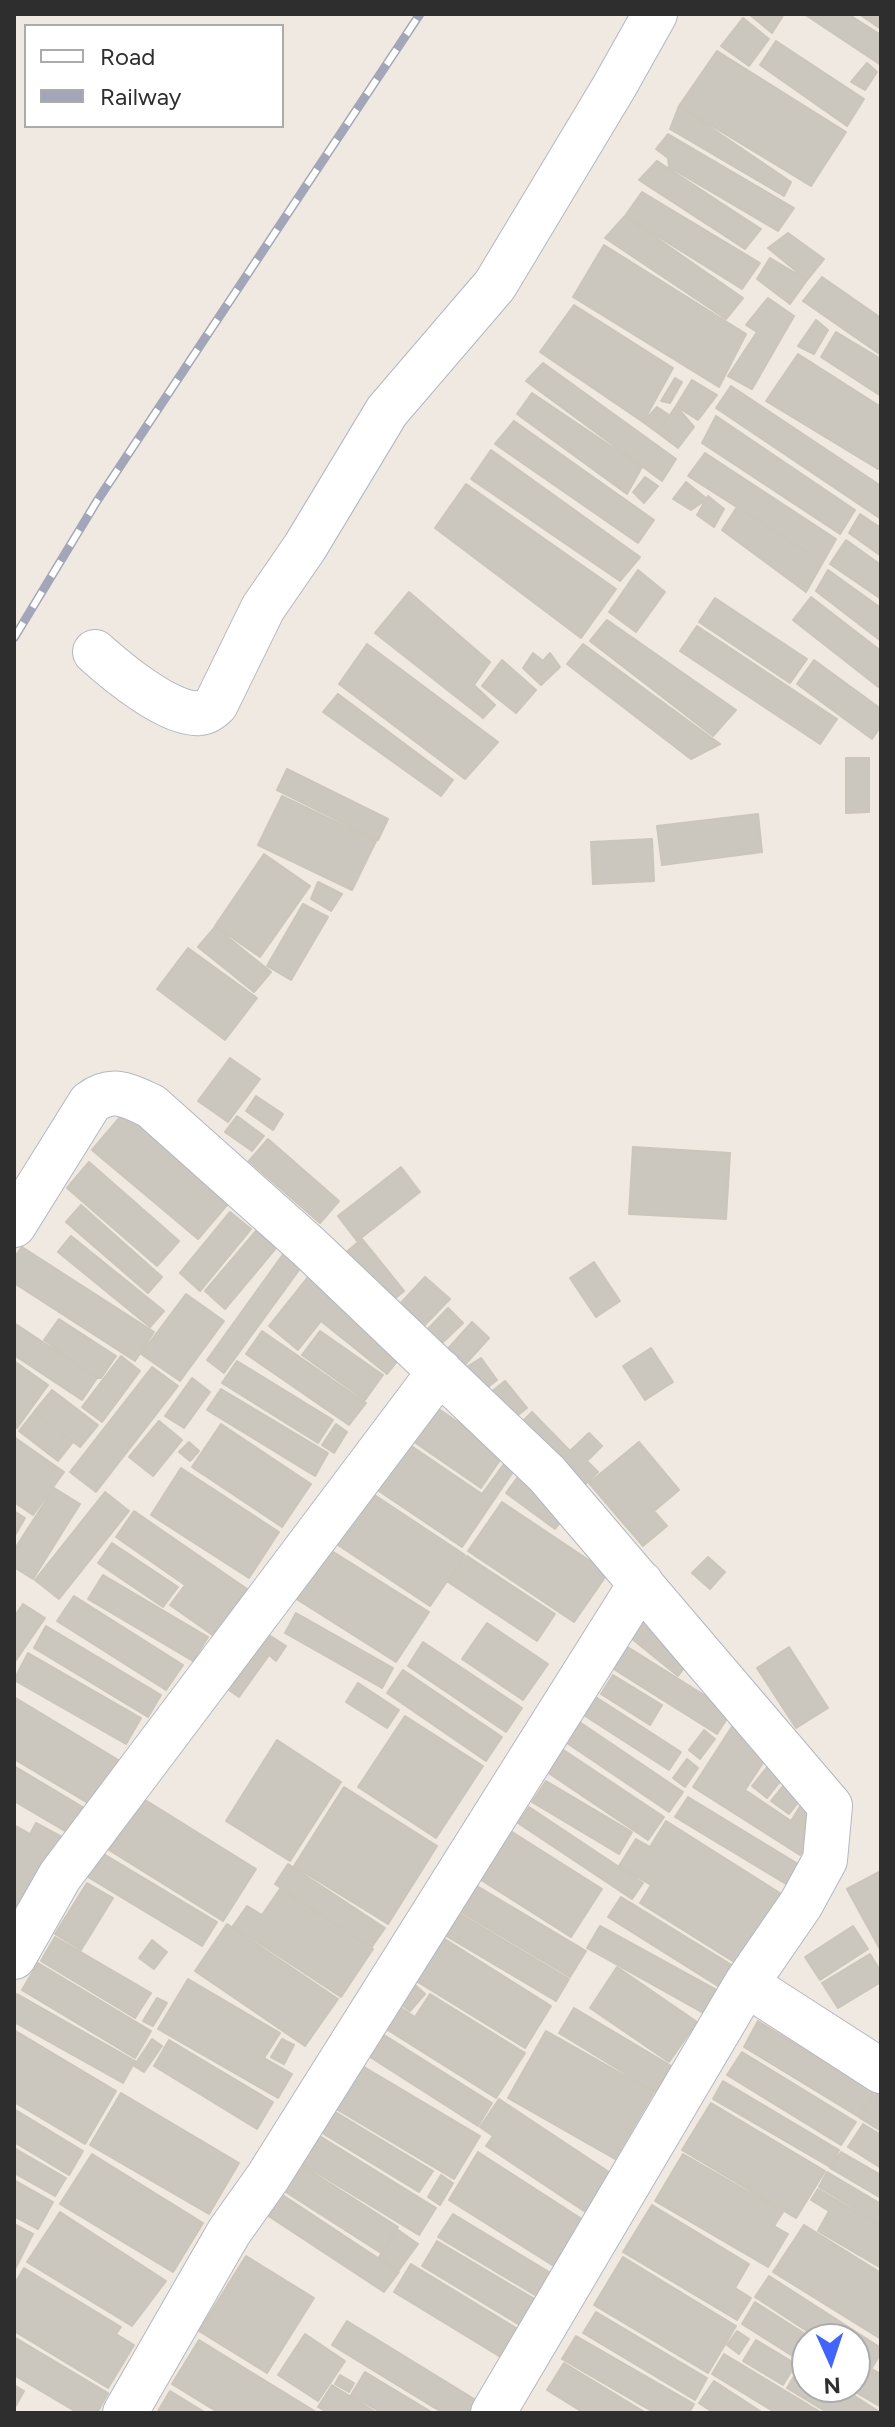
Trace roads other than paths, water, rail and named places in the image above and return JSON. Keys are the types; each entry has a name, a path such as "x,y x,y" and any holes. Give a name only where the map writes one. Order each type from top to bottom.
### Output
{"street":[{"path":"95,652 119,674 165,704 195,714 209,710 216,704 263,608 305,547 387,411 495,285 655,14"},
{"path":"14,1225 90,1103 110,1093 123,1094 151,1106 309,1247 547,1474 830,1806 825,1860 801,1904 746,1984 493,2413"},
{"path":"14,1957 60,1876 440,1371"},
{"path":"125,2413 229,2232 268,2177 641,1583"},
{"path":"746,1984 881,2071"}],"railway":[{"path":"14,638 97,501 420,14"}]}
